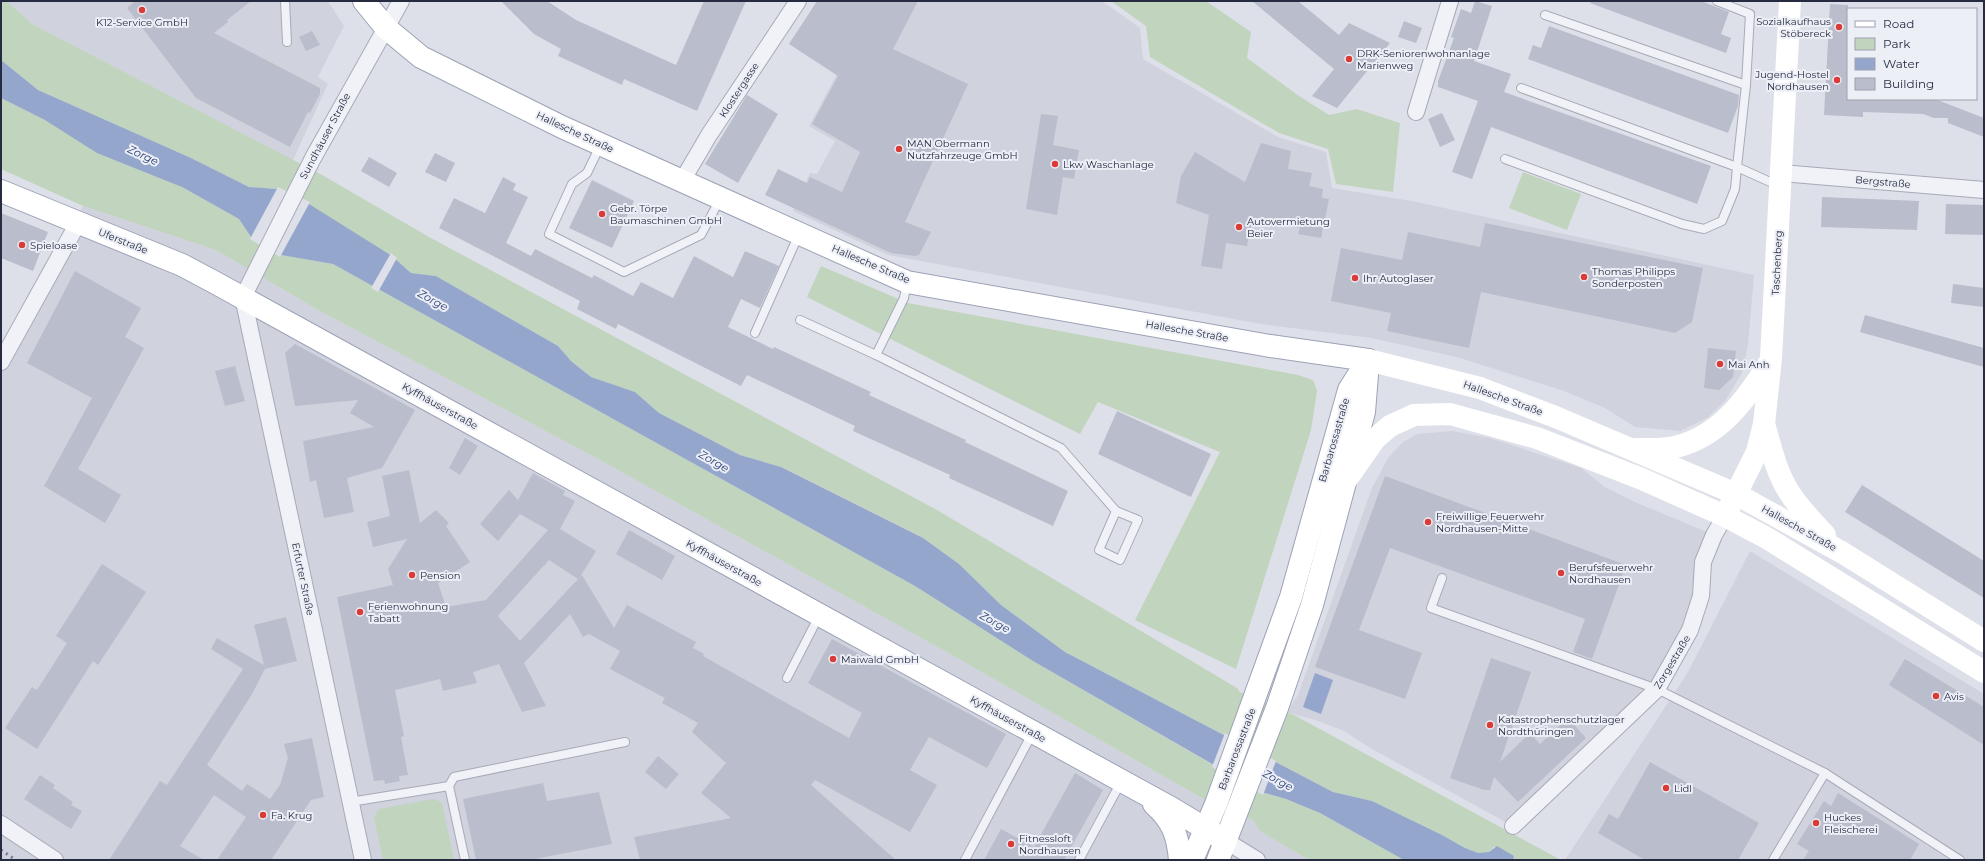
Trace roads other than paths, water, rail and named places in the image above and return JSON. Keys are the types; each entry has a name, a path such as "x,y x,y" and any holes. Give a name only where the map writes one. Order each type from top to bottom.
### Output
{"main road":[{"name":"Hallesche Straße","path":"364,1 386,28 421,57 601,145 907,282 1262,344 1368,360 1480,388 1632,449 1736,494 1842,553 1984,641"},
{"name":"Taschenberg","path":"1725,516 1757,452 1764,424 1771,358 1790,1"},
{"name":"Uferstraße","path":"1,191 78,224 182,265 243,298"},
{"name":"Kyffhäuserstraße","path":"243,298 1206,828"},
{"path":"1632,449 1674,448 1696,439 1722,424 1745,398 1771,358"},
{"name":"Barbarossastraße","path":"1222,850 1277,708 1312,605 1364,412 1368,360"},
{"name":"Barbarossastraße","path":"1192,860 1216,804 1256,699 1291,597 1349,390 1368,360"},
{"path":"1347,479 1375,439 1390,426 1414,416 1450,414 1537,438 1642,479 1725,516 1765,537 1984,672"},
{"path":"1764,424 1775,461 1788,491 1801,509 1842,553"},
{"path":"1126,784 1151,802 1170,822 1178,839 1180,860"},
{"path":"1206,828 1222,850"}],"street":[{"name":"Sundhäuser Straße","path":"243,298 254,272 313,158 401,1"},
{"name":"Klostergasse","path":"682,181 709,135 798,1"},
{"path":"1416,112 1450,1"},
{"name":"Bergstraße","path":"1781,180 1984,190"},
{"path":"1,362 78,224"},
{"name":"Erfurter Straße","path":"243,298 363,860"},
{"name":"Zorgestraße","path":"1513,826 1657,689 1690,630 1700,596 1703,562 1714,535 1725,516"},
{"path":"1,824 55,860"},
{"path":"1222,850 1256,860"}],"lane":[{"path":"286,1 287,42"},
{"path":"1505,159 1682,224 1704,229 1722,221 1735,189 1746,85 1750,14 1717,1"},
{"path":"1545,15 1746,85"},
{"path":"1521,88 1737,167 1781,180"},
{"path":"601,145 587,173 572,184 549,234 624,272 701,235 721,198"},
{"path":"755,333 799,234"},
{"path":"876,355 904,298 907,282"},
{"path":"800,320 876,355 1061,448 1116,510 1138,520 1120,560 1099,550 1116,510"},
{"path":"1442,578 1431,608 1657,689 1825,773 1960,860"},
{"path":"787,678 819,615"},
{"path":"965,860 1033,733"},
{"path":"465,860 449,786 454,777 625,742"},
{"path":"1773,860 1825,773"},
{"path":"1079,860 1126,784"},
{"path":"350,802 449,786"}],"water":[{"name":"Zorge","path":"1,60 38,90 191,158 249,187 277,189 309,204 392,256 411,273 436,276 558,346 571,361 591,377 635,392 659,413 740,455 781,467 923,538 959,564 1001,605 1065,652 1333,792 1372,801 1442,835 1465,848 1478,853 1489,852 1497,846 1514,856 1513,860 1404,860 1320,813 1286,799 1261,792 1033,661 915,586 333,264 281,255 251,237 239,219 182,187 97,153 45,120 1,98"},
{"path":"1315,673 1333,680 1321,714 1303,707"}],"railway":[{"path":"1,850 16,860"}],"place":[{"name":"K12-Service GmbH","path":"142,10"},
{"name":"Sozialkaufhaus Stöbereck","path":"1839,27"},
{"name":"DRK-Seniorenwohnanlage Marienweg","path":"1349,59"},
{"name":"Jugend-Hostel Nordhausen","path":"1837,80"},
{"name":"MAN Obermann Nutzfahrzeuge GmbH","path":"899,149"},
{"name":"Lkw Waschanlage","path":"1055,164"},
{"name":"Gebr. Törpe Baumaschinen GmbH","path":"602,214"},
{"name":"Autovermietung Beier","path":"1239,227"},
{"name":"Spieloase","path":"22,245"},
{"name":"Thomas Philipps Sonderposten","path":"1584,277"},
{"name":"Ihr Autoglaser","path":"1355,278"},
{"name":"Mai Anh","path":"1720,364"},
{"name":"Freiwillige Feuerwehr Nordhausen-Mitte","path":"1428,522"},
{"name":"Berufsfeuerwehr Nordhausen","path":"1561,573"},
{"name":"Pension","path":"412,575"},
{"name":"Ferienwohnung Tabatt","path":"360,612"},
{"name":"Maiwald GmbH","path":"833,659"},
{"name":"Avis","path":"1936,696"},
{"name":"Katastrophenschutzlager Nordthüringen","path":"1490,725"},
{"name":"Lidl","path":"1666,788"},
{"name":"Fa. Krug","path":"263,815"},
{"name":"Huckes Fleischerei","path":"1816,823"},
{"name":"Fitnessloft Nordhausen","path":"1011,844"}]}
